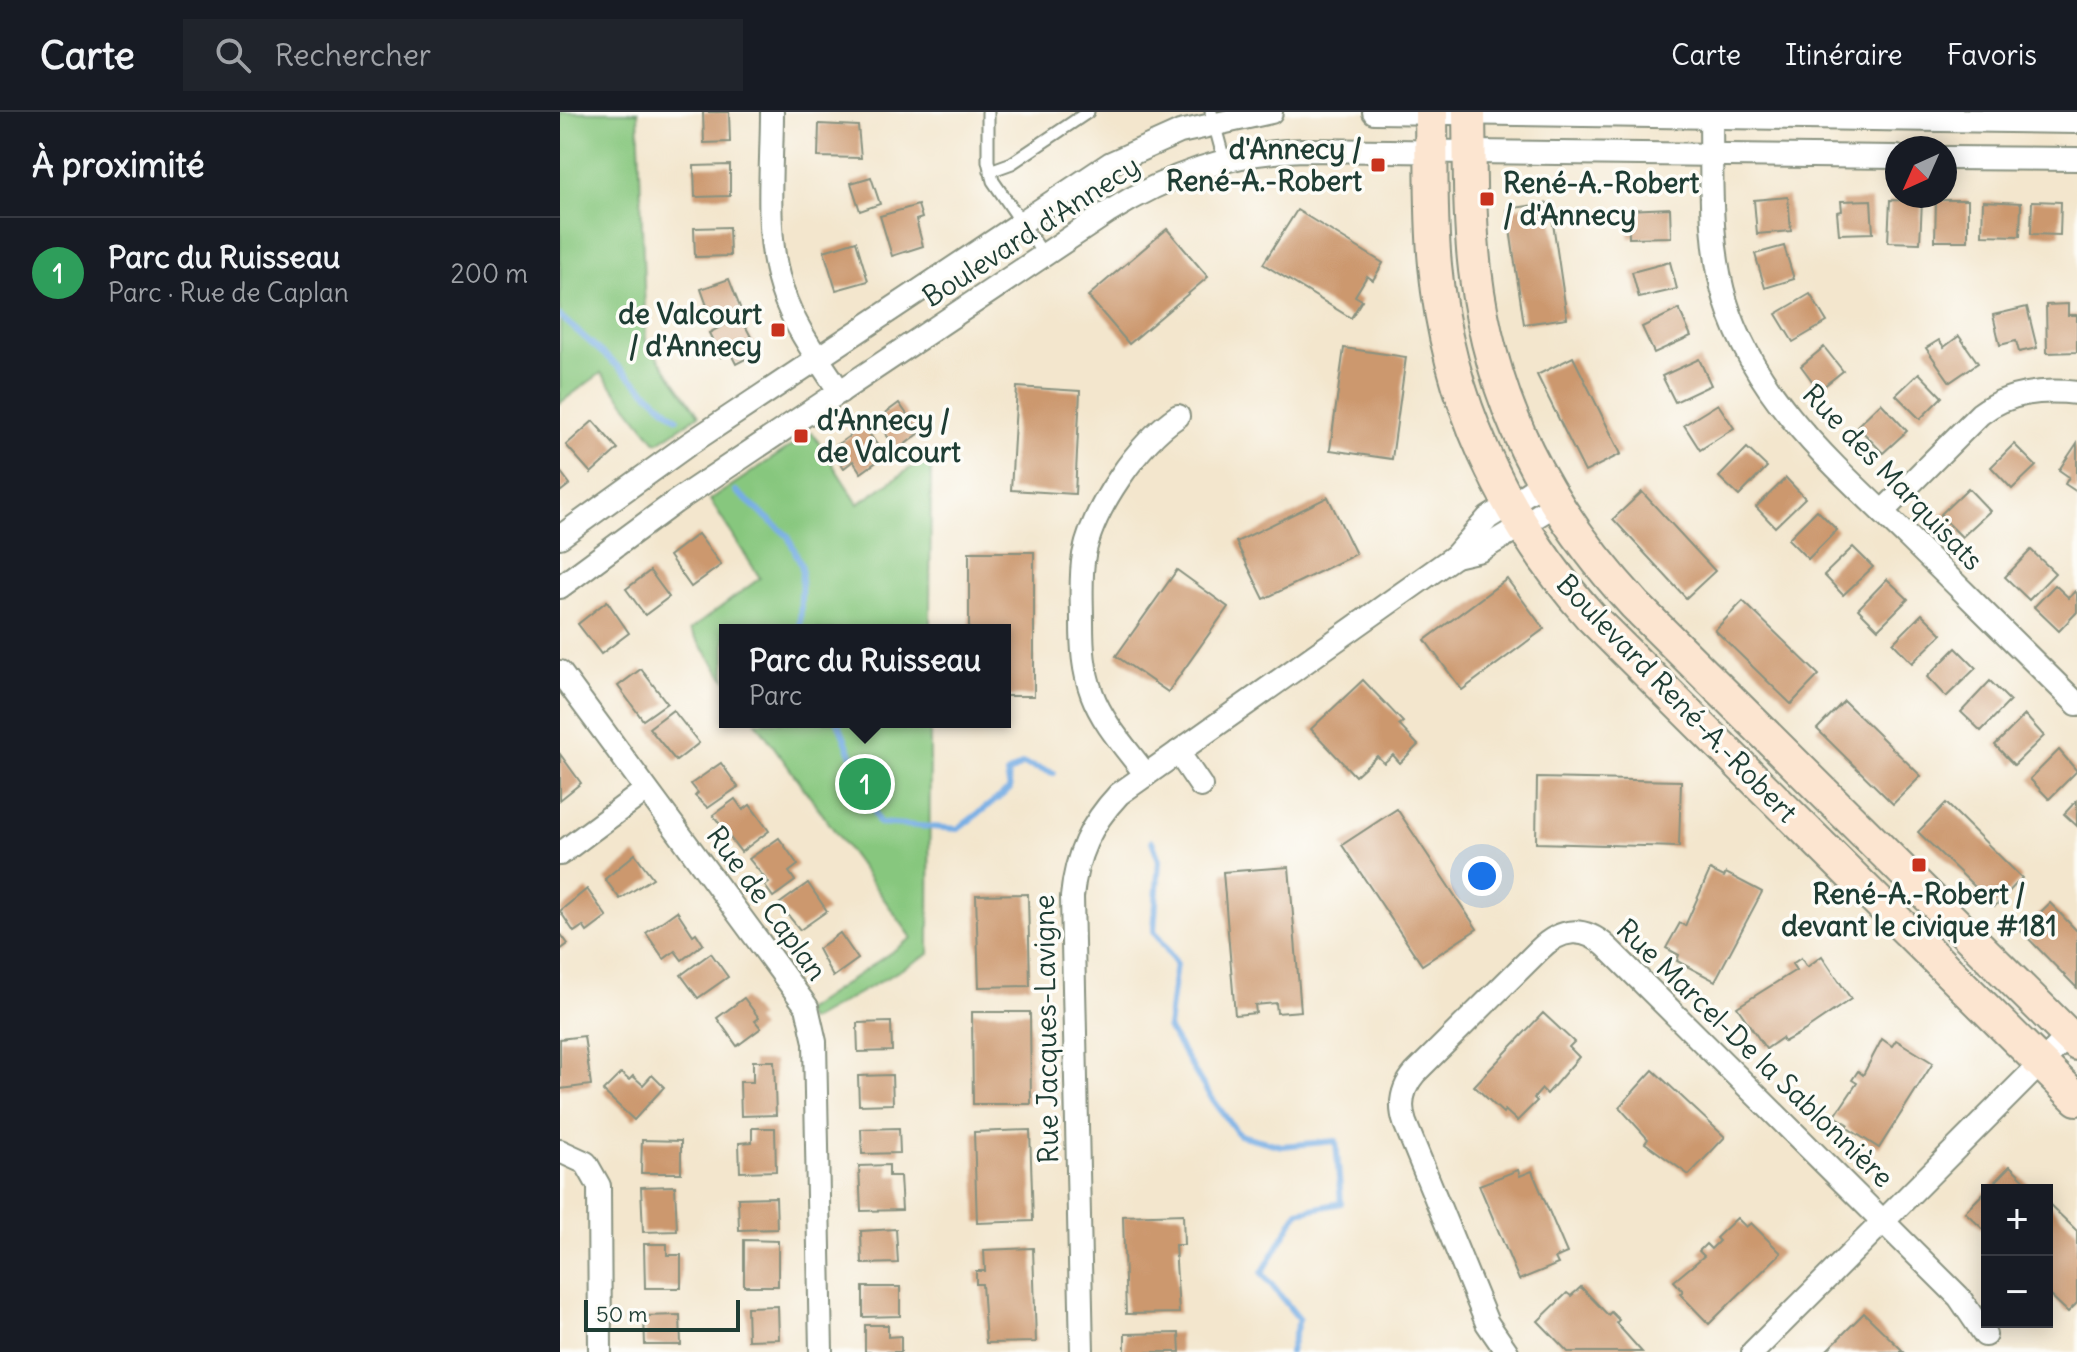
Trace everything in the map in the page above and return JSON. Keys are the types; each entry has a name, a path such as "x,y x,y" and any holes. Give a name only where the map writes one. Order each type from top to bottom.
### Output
{"street":[{"path":"772,112 776,265 787,305 840,392"},
{"name":"Boulevard d'Annecy","path":"560,537 817,357 1128,154 1213,117 1271,112"},
{"path":"1374,112 2077,122"},
{"name":"Boulevard René-A.-Robert","path":"1431,112 1435,265 1446,335 1468,414 1515,514 1553,572 1591,617 2077,1099"},
{"name":"Boulevard René-A.-Robert","path":"1469,112 1473,250 1482,318 1503,397 1549,494 1601,567 1635,605 2073,1040"},
{"name":"Rue des Marquisats","path":"1711,115 1718,266 1726,302 1745,347 1768,389 1796,425 2077,704"},
{"name":"Boulevard d'Annecy","path":"560,587 675,502 1044,255 1149,188 1224,160 1294,150 1885,157"},
{"path":"1957,158 2077,159"},
{"path":"1882,512 1980,414 1997,402 2033,393 2077,393"},
{"path":"1146,775 1098,708 1088,682 1083,653 1083,562 1095,526 1132,459 1152,435 1178,416"},
{"name":"Rue Jacques-Lavigne","path":"1082,1352 1074,882 1081,849 1098,818 1119,794 1455,556 1471,534 1549,494"},
{"name":"Rue de Caplan","path":"560,672 807,1007 815,1042 821,1352"},
{"path":"1178,752 1201,786"},
{"path":"560,854 646,790"},
{"name":"Rue Marcel-De la Sablonnière","path":"1507,1352 1487,1323 1405,1123 1402,1101 1406,1085 1415,1073 1539,950 1560,934 1576,931 1599,939 1884,1222"},
{"path":"1753,1352 2041,1063 2073,1040"},
{"path":"560,1151 586,1163 599,1186 600,1352"},
{"path":"1884,1222 1967,1306 1985,1335"}],"lane":[{"path":"988,112 990,171 1044,255"},
{"path":"990,171 1012,163 1088,112"},
{"path":"1213,117 1224,160"}],"green space":[{"path":"560,112 638,112 646,341 699,415 657,443 601,373 560,403"},
{"path":"812,432 858,504 931,454 930,624 719,624 719,671 690,630 760,578 710,500"},
{"path":"760,728 930,728 929,954 809,1021 803,1012 912,938"}],"building":[{"path":"703,112 729,112 730,142 704,143"},
{"path":"819,124 858,126 861,158 818,157"},
{"path":"730,165 730,196 695,197 694,166"},
{"path":"871,177 880,204 860,211 851,183"},
{"path":"1788,197 1791,231 1757,234 1754,200"},
{"path":"1871,200 1873,233 1839,234 1837,212 1842,211 1841,201"},
{"path":"1957,200 1968,200 1968,241 1935,241 1936,208 1957,208"},
{"path":"1983,201 2021,203 2020,236 1982,235"},
{"path":"2032,201 2061,202 2060,235 2031,234"},
{"path":"1550,203 1567,318 1524,324 1507,209"},
{"path":"918,205 922,218 916,220 923,246 892,256 880,216"},
{"path":"1670,208 1671,237 1629,238 1628,210"},
{"path":"1890,208 1922,208 1920,243 1888,242"},
{"path":"1297,210 1383,263 1373,280 1367,276 1355,296 1362,300 1351,318 1263,264"},
{"path":"729,227 730,256 695,257 694,228"},
{"path":"1167,229 1208,277 1129,344 1088,296"},
{"path":"856,241 868,281 836,290 824,251"},
{"path":"1784,246 1794,279 1765,288 1755,254"},
{"path":"1670,262 1677,289 1639,298 1632,272"},
{"path":"729,279 741,310 712,320 701,289"},
{"path":"1810,294 1827,322 1793,342 1776,314"},
{"path":"2068,304 2068,315 2077,315 2077,352 2047,353 2046,305"},
{"path":"2027,307 2037,348 2019,352 2016,341 2000,345 1993,315"},
{"path":"1679,309 1691,336 1654,353 1642,327"},
{"path":"740,316 759,352 736,364 730,352 721,357 709,333"},
{"path":"1959,336 1978,363 1950,382 1926,348 1939,340 1944,347"},
{"path":"1824,347 1843,371 1819,390 1801,366"},
{"path":"1344,348 1406,357 1392,459 1330,450"},
{"path":"1573,357 1621,454 1585,472 1537,375"},
{"path":"1699,359 1711,385 1675,402 1662,376"},
{"path":"1919,373 1942,397 1920,419 1896,395"},
{"path":"1017,387 1080,391 1075,494 1011,490"},
{"path":"899,403 920,433 897,450 876,420"},
{"path":"1881,403 1907,431 1883,453 1857,426"},
{"path":"1718,404 1734,428 1700,450 1684,425"},
{"path":"593,421 618,449 591,473 566,445"},
{"path":"864,426 885,456 861,473 853,461 844,468 831,449"},
{"path":"2077,443 2077,492 2065,484 2069,477 2059,470"},
{"path":"2014,444 2036,466 2012,489 1991,467"},
{"path":"1747,448 1767,467 1739,496 1719,477"},
{"path":"560,471 570,484 560,492"},
{"path":"1786,478 1805,498 1775,527 1756,507"},
{"path":"1968,488 1990,511 1962,537 1940,515"},
{"path":"1642,492 1715,571 1686,598 1613,519"},
{"path":"1328,497 1356,554 1264,599 1236,542"},
{"path":"1817,510 1837,530 1808,559 1788,539"},
{"path":"698,534 721,565 691,587 669,556"},
{"path":"1853,547 1873,567 1843,595 1824,575"},
{"path":"2031,550 2055,573 2029,600 2005,577"},
{"path":"969,552 1034,552 1034,696 1011,696 1011,624 969,624"},
{"path":"1177,570 1228,607 1168,692 1116,656"},
{"path":"650,571 669,597 645,615 626,589"},
{"path":"1507,579 1544,629 1462,690 1425,640"},
{"path":"1887,579 1908,599 1878,629 1858,609"},
{"path":"2055,585 2069,598 2075,591 2077,594 2077,612 2059,631 2034,607"},
{"path":"607,601 629,633 601,654 578,624"},
{"path":"1743,601 1819,675 1791,704 1715,630"},
{"path":"1922,614 1942,634 1912,663 1893,643"},
{"path":"1956,648 1976,668 1946,697 1927,677"},
{"path":"641,669 667,703 643,720 618,686"},
{"path":"1363,680 1403,722 1399,725 1418,745 1400,763 1393,755 1384,763 1377,756 1355,776 1311,729"},
{"path":"1990,681 2010,701 1981,731 1961,712"},
{"path":"1844,701 1921,776 1893,804 1817,729"},
{"path":"673,710 699,743 676,761 649,728"},
{"path":"2025,715 2044,736 2014,765 1995,745"},
{"path":"2059,750 2077,771 2049,799 2030,779"},
{"path":"560,754 581,783 560,800"},
{"path":"721,763 738,787 708,808 695,796 698,793 691,784"},
{"path":"1537,778 1681,781 1679,847 1536,843"},
{"path":"735,799 743,810 750,805 769,831 741,852 713,815"},
{"path":"2077,800 2077,826 2064,814"},
{"path":"1946,803 2022,878 1995,906 1918,832"},
{"path":"1397,809 1477,929 1422,965 1342,845"},
{"path":"779,838 798,865 789,872 795,881 773,897 765,886 769,883 749,859"},
{"path":"635,854 653,878 620,899 605,879"},
{"path":"1289,867 1301,1011 1277,1013 1276,1003 1255,1005 1256,1013 1235,1015 1223,872"},
{"path":"1710,870 1724,877 1726,873 1762,892 1715,981 1677,961 1679,955 1666,948 1680,923 1685,926"},
{"path":"808,883 827,911 800,930 779,904"},
{"path":"587,889 607,917 587,932 583,926 574,932 560,911"},
{"path":"1028,894 1030,986 979,987 976,895"},
{"path":"2050,903 2077,931 2077,988 2021,931"},
{"path":"677,911 703,944 682,960 675,951 664,959 646,933"},
{"path":"560,933 568,944 560,950"},
{"path":"840,933 858,959 833,977 818,949"},
{"path":"711,953 728,977 698,998 681,975"},
{"path":"1822,956 1851,999 1804,1031 1784,1042 1782,1038 1766,1049 1737,1007 1796,970 1792,964 1801,958 1807,967"},
{"path":"744,998 759,1018 755,1021 761,1028 737,1046 717,1018"},
{"path":"972,1012 1030,1012 1031,1104 973,1104"},
{"path":"1543,1013 1574,1042 1569,1047 1579,1057 1547,1094 1542,1089 1534,1098 1537,1101 1517,1121 1505,1110 1503,1113 1474,1086"},
{"path":"891,1022 892,1051 858,1052 857,1023"},
{"path":"584,1036 591,1085 560,1089 560,1039"},
{"path":"1882,1039 1892,1046 1896,1040 1933,1063 1879,1148 1846,1127 1848,1124 1835,1116 1857,1083 1852,1080 1858,1071 1863,1075"},
{"path":"753,1061 774,1061 776,1115 741,1116 740,1082 753,1082"},
{"path":"1653,1070 1725,1137 1689,1175 1645,1143 1648,1139 1619,1107"},
{"path":"621,1073 629,1080 633,1076 643,1085 652,1075 664,1087 634,1120 603,1091"},
{"path":"892,1075 893,1104 859,1105 858,1076"},
{"path":"752,1128 775,1128 776,1171 740,1172 739,1143 752,1142"},
{"path":"899,1128 900,1153 862,1154 861,1129"},
{"path":"1030,1130 1033,1221 977,1223 974,1132"},
{"path":"642,1140 681,1141 681,1173 641,1173"},
{"path":"889,1165 889,1176 900,1176 902,1210 861,1211 859,1166"},
{"path":"2010,1166 2029,1184 1992,1184"},
{"path":"1518,1170 1520,1176 1532,1171 1567,1253 1555,1258 1558,1264 1519,1280 1479,1185"},
{"path":"675,1186 677,1231 643,1232 641,1187"},
{"path":"1981,1196 1981,1227 1965,1212"},
{"path":"776,1197 777,1229 739,1230 738,1198"},
{"path":"2053,1208 2077,1231 2077,1303 2068,1312 2053,1298"},
{"path":"1183,1214 1184,1245 1175,1245 1179,1313 1126,1314 1123,1216"},
{"path":"1737,1218 1746,1227 1751,1223 1781,1253 1709,1324 1680,1294 1683,1291 1674,1281 1704,1256 1699,1251 1706,1244 1711,1249 1719,1241 1716,1238"},
{"path":"896,1229 898,1263 862,1264 861,1231"},
{"path":"744,1240 778,1241 778,1286 744,1286"},
{"path":"644,1244 667,1244 667,1255 681,1255 681,1288 645,1288"},
{"path":"1033,1248 1036,1342 986,1343 982,1284 976,1284 976,1271 985,1271 984,1250"},
{"path":"863,1287 900,1287 900,1316 863,1317"},
{"path":"1581,1287 1608,1315 1611,1312 1619,1320 1616,1323 1642,1352 1568,1352 1538,1321 1567,1293 1571,1296"},
{"path":"778,1306 779,1339 748,1340 747,1307"},
{"path":"1864,1313 1904,1352 1825,1352"},
{"path":"680,1315 681,1345 645,1345 644,1316"},
{"path":"865,1325 888,1325 888,1337 901,1336 901,1352 865,1352"},
{"path":"1179,1333 1180,1352 1125,1352 1125,1334"}],"waterway":[{"path":"560,316 677,418"},
{"path":"736,491 788,536 802,567 800,624"},
{"path":"840,728 879,823 958,829 1010,789 1007,774 1023,764 1054,773"},
{"path":"1152,841 1159,860 1154,931 1176,963 1168,1028 1206,1090 1239,1135 1282,1146 1336,1141 1341,1203 1298,1212 1262,1273 1299,1319 1290,1352"}],"place":[{"name":"d'Annecy / René-A.-Robert","path":"1378,165"},
{"name":"René-A.-Robert / d'Annecy","path":"1487,199"},
{"name":"de Valcourt / d'Annecy","path":"778,330"},
{"name":"d'Annecy / de Valcourt","path":"801,436"},
{"name":"Parc du Ruisseau","path":"865,784"},
{"name":"René-A.-Robert / devant le civique #181","path":"1919,865"}]}
